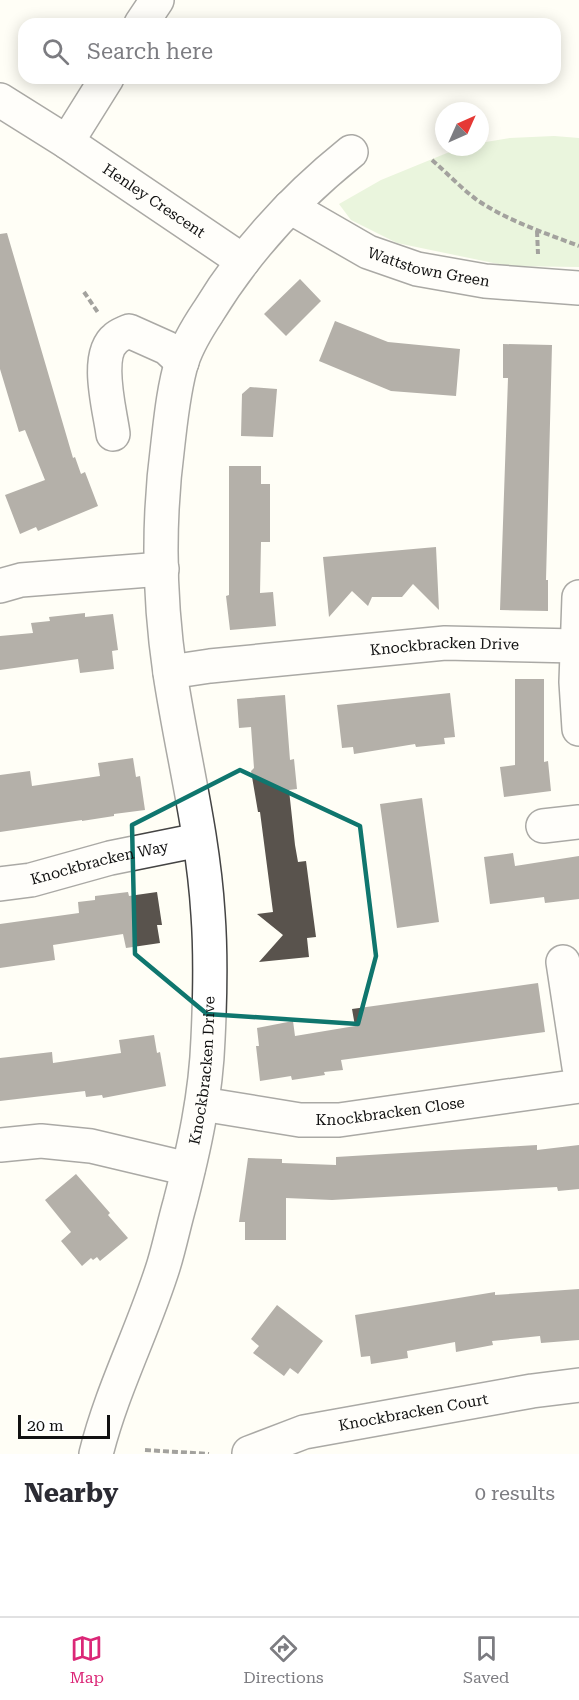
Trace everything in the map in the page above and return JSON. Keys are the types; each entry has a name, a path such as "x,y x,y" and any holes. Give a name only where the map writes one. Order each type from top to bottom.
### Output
{"street":[{"path":"145,18 157,0"},
{"path":"67,142 104,84"},
{"name":"Henley Crescent","path":"0,100 67,142 243,261"},
{"name":"Knockbracken Drive","path":"96,1454 105,1417 126,1368 164,1264 202,1104 208,1040 208,913 199,840 165,632 162,485 171,416 182,362 193,336 227,281 317,179 351,152"},
{"name":"Wattstown Green","path":"291,207 368,252 417,269 485,281 579,288"},
{"path":"113,434 105,378 105,352 115,338 129,331 167,348 182,362"},
{"path":"0,586 21,580 162,569"},
{"path":"579,597 576,646 579,729"},
{"name":"Knockbracken Drive","path":"170,672 445,643 576,646"},
{"path":"543,826 579,822"},
{"name":"Knockbracken Way","path":"0,884 31,880 110,858 199,840"},
{"path":"563,962 579,1067"},
{"name":"Knockbracken Close","path":"202,1104 300,1120 339,1120 579,1086"},
{"path":"0,1145 41,1141 92,1146 188,1169"},
{"name":"Knockbracken Court","path":"249,1453 304,1431 532,1391 579,1385"}],"path":[{"path":"432,160 477,200 537,231 579,246"},
{"path":"537,231 538,255"},
{"path":"145,1450 209,1454"}],"highlighted area":[{"path":"240,770 360,826 376,956 358,1024 207,1014 135,954 132,825"}],"green space":[{"path":"554,136 579,138 579,267 508,266 397,243 351,220 339,204 381,180 440,156 489,156 489,142"}],"building":[{"path":"7,233 73,458 75,457 81,474 85,472 98,506 38,531 36,527 20,534 5,495 45,480 25,430 19,432 0,369 0,234"},
{"path":"300,279 321,301 286,336 264,314"},
{"path":"335,321 388,342 460,349 456,396 391,391 319,361"},
{"path":"503,344 552,345 546,580 548,580 548,611 500,610 508,378 503,378"},
{"path":"250,387 277,389 273,437 241,436 242,394"},
{"path":"229,466 261,466 261,484 270,484 270,542 261,542 260,593 273,592 276,626 230,630 226,596 229,595"},
{"path":"436,547 439,610 413,584 402,597 372,597 368,606 352,591 329,617 323,557"},
{"path":"85,613 85,617 113,614 118,650 112,651 114,669 80,673 78,659 0,670 0,636 33,633 31,623 50,621 49,617"},
{"path":"515,679 544,679 544,762 548,761 551,791 504,797 500,767 515,765"},
{"path":"450,693 455,737 444,738 445,744 416,747 415,744 354,754 353,747 342,748 337,705"},
{"path":"285,695 290,760 294,759 297,789 289,790 295,845 298,862 306,861 316,937 307,938 309,957 259,962 283,935 257,914 273,912 260,812 258,812 251,771 254,768 251,727 239,728 237,699"},
{"path":"133,758 136,777 140,776 145,810 0,832 0,775 30,771 32,786 100,776 98,763"},
{"path":"422,798 439,922 397,928 380,804"},
{"path":"513,853 515,866 579,856 579,899 545,903 544,897 490,904 484,857"},
{"path":"128,892 129,896 157,892 162,925 157,925 160,943 126,948 123,934 53,945 55,960 0,968 0,924 79,913 78,902 95,900 95,896"},
{"path":"538,983 545,1032 341,1060 343,1070 324,1072 325,1075 292,1080 291,1076 260,1081 256,1046 259,1046 257,1028 293,1021 295,1036 355,1026 352,1009"},
{"path":"154,1035 157,1053 160,1052 166,1086 103,1098 102,1095 86,1097 85,1091 0,1101 0,1058 52,1052 53,1063 121,1053 119,1040"},
{"path":"537,1145 537,1150 579,1145 579,1189 558,1191 557,1187 332,1200 286,1198 286,1240 245,1240 245,1222 239,1222 248,1158 282,1159 282,1163 336,1165 336,1157"},
{"path":"76,1174 128,1238 100,1261 97,1257 93,1260 91,1258 82,1266 61,1241 71,1232 45,1200"},
{"path":"579,1289 579,1340 541,1343 540,1336 492,1341 493,1345 456,1352 455,1342 407,1351 408,1358 371,1364 370,1356 361,1357 355,1315 495,1292 495,1295"},
{"path":"277,1305 323,1341 298,1374 290,1368 284,1376 253,1353 259,1346 251,1339"}]}
